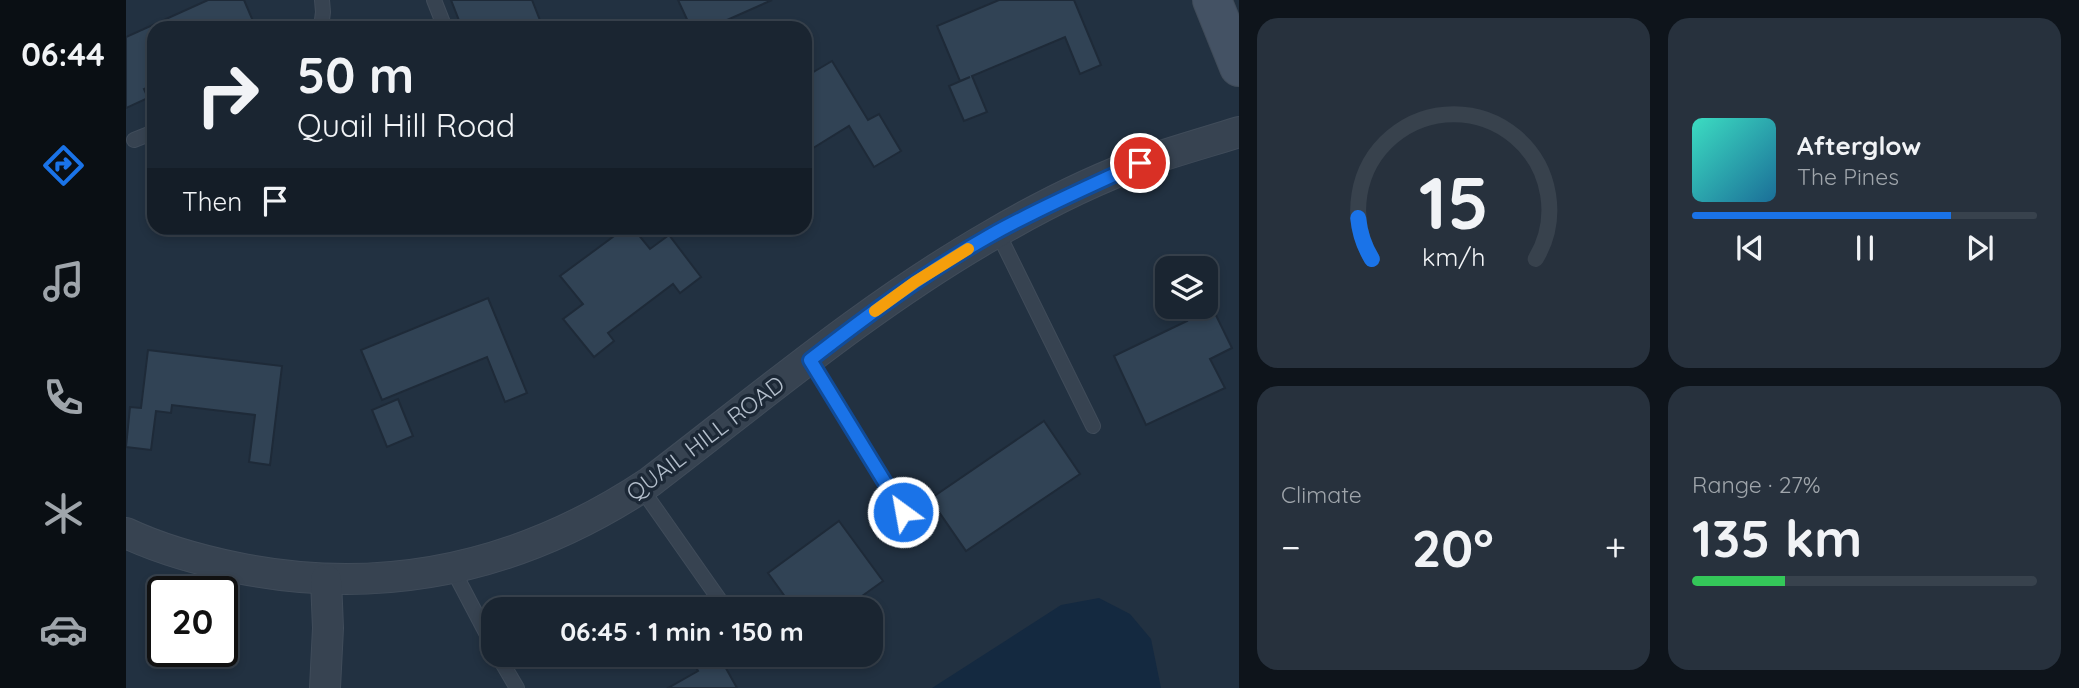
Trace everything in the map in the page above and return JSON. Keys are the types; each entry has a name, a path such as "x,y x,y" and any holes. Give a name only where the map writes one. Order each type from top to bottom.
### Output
{"main road":[{"path":"1212,0 1239,67"}],"street":[{"name":"QUAIL HILL ROAD","path":"126,533 208,562 276,575 326,580 372,579 452,568 505,555 565,531 623,500 915,282 997,232 1063,197 1140,163 1239,132"},
{"path":"325,688 328,628 326,580"}],"lane":[{"path":"321,21 322,0"},
{"path":"434,0 442,21"},
{"path":"134,140 147,135"},
{"path":"997,232 1093,426"},
{"path":"810,360 903,512"},
{"path":"640,488 717,597"},
{"path":"452,568 481,623"},
{"path":"505,667 517,688"}],"water":[{"path":"1099,598 1130,614 1151,639 1161,688 932,688 1061,605"}],"building":[{"path":"208,0 244,0 253,21 161,21"},
{"path":"451,0 532,0 540,21 459,21"},
{"path":"678,0 772,0 725,21 688,21"},
{"path":"999,0 1074,0 1101,65 1080,74 1065,37 972,76 987,112 964,121 949,86 970,77 960,81 937,26"},
{"path":"147,28 147,88 144,89 147,98 126,108 126,37"},
{"path":"832,61 868,120 879,114 901,151 874,167 849,126 812,149 812,73"},
{"path":"616,235 639,235 650,249 669,235 701,277 680,293 673,284 608,333 614,341 594,357 563,319 583,304 560,276"},
{"path":"488,298 527,393 505,402 487,357 382,400 361,350"},
{"path":"1186,319 1218,319 1232,348 1210,359 1225,388 1146,425 1114,356 1187,321"},
{"path":"148,350 282,366 270,465 249,462 255,415 172,405 171,413 156,411 151,450 126,447 130,407 141,408"},
{"path":"398,399 413,436 387,447 372,410"},
{"path":"1044,421 1080,474 966,551 930,499"},
{"path":"839,521 883,581 861,597 785,597 768,573"},
{"path":"696,667 725,667 737,688 668,688 698,671"}],"slow traffic":[{"path":"875,311 968,249"}],"route":[{"path":"903,512 810,360 915,282 988,237 1063,197 1140,163"}]}
